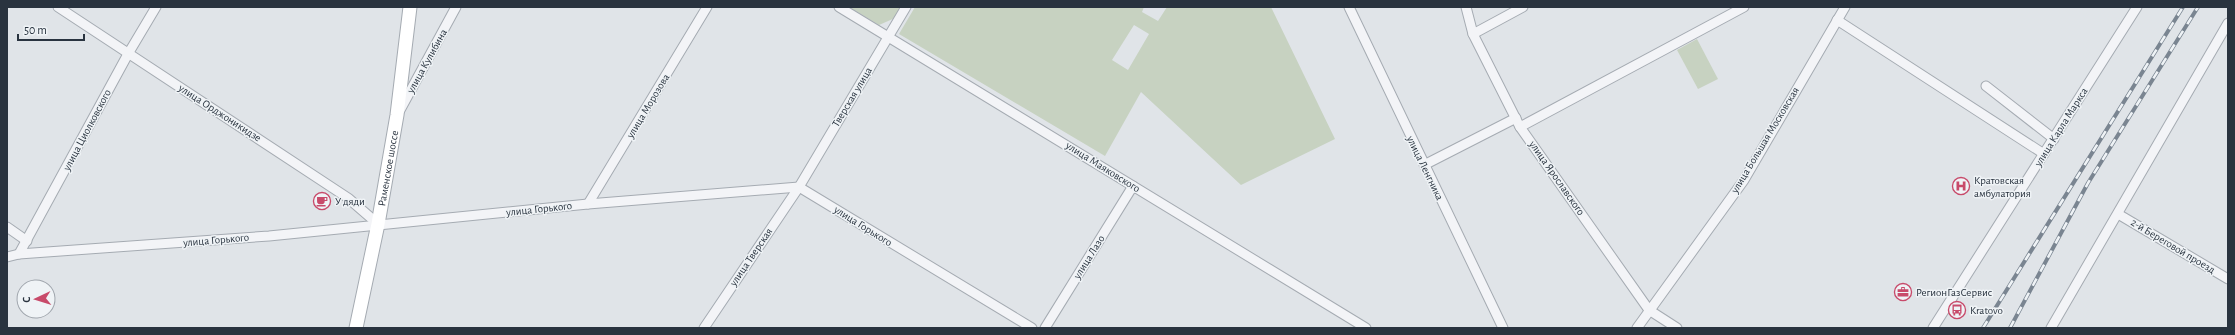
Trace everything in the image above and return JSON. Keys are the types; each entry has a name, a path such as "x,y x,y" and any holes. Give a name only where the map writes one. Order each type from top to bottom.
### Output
{"main road":[{"name":"Раменское шоссе","path":"356,328 378,224 397,114 410,7"}],"street":[{"name":"улица Орджоникидзе","path":"58,7 342,193 378,224"},
{"name":"улица Циолковского","path":"19,254 128,54 156,7"},
{"name":"улица Кулибина","path":"397,114 456,7"},
{"name":"улица Морозова","path":"588,204 707,7"},
{"name":"улица Маяковского","path":"839,7 889,36 1366,328"},
{"name":"Тверская улица","path":"799,187 906,7"},
{"name":"улица Ленгника","path":"1349,7 1503,328"},
{"name":"улица Ярославского","path":"1466,7 1473,34 1520,127 1649,310 1677,328"},
{"path":"1473,34 1523,7"},
{"path":"1520,127 1744,7"},
{"name":"улица Большая Московская","path":"1638,328 1649,310 1744,180 1845,7"},
{"name":"улица Карла Маркса","path":"1933,328 2054,140 2137,7"},
{"path":"1837,20 2044,154"},
{"path":"2051,328 2228,23"},
{"path":"1986,86 2054,140"},
{"path":"1424,165 1516,118"},
{"name":"улица Лазо","path":"1045,328 1133,186"},
{"name":"улица Горького","path":"7,257 19,254 150,246 588,204 799,187 1032,328"},
{"name":"улица Тверская","path":"704,328 799,187"},
{"name":"2-й Береговой проезд","path":"2118,214 2228,279"},
{"path":"7,227 27,241"}],"green space":[{"path":"849,7 901,7 895,18 879,25"},
{"path":"915,7 1144,7 1142,12 1158,21 1167,7 1271,7 1335,139 1241,185 1141,92 1105,156 899,34","holes":["1134,25 1149,34 1128,70 1112,60"]},
{"path":"1697,39 1718,79 1698,89 1677,50"}],"railway":[{"path":"1983,328 2183,7"},
{"path":"2010,328 2088,183 2198,7"}],"place":[{"name":"Кратовская амбулатория","path":"1961,186"},
{"name":"У дяди","path":"322,201"},
{"name":"РегионГазСервис","path":"1903,292"},
{"name":"Kratovo","path":"1957,310"}]}
